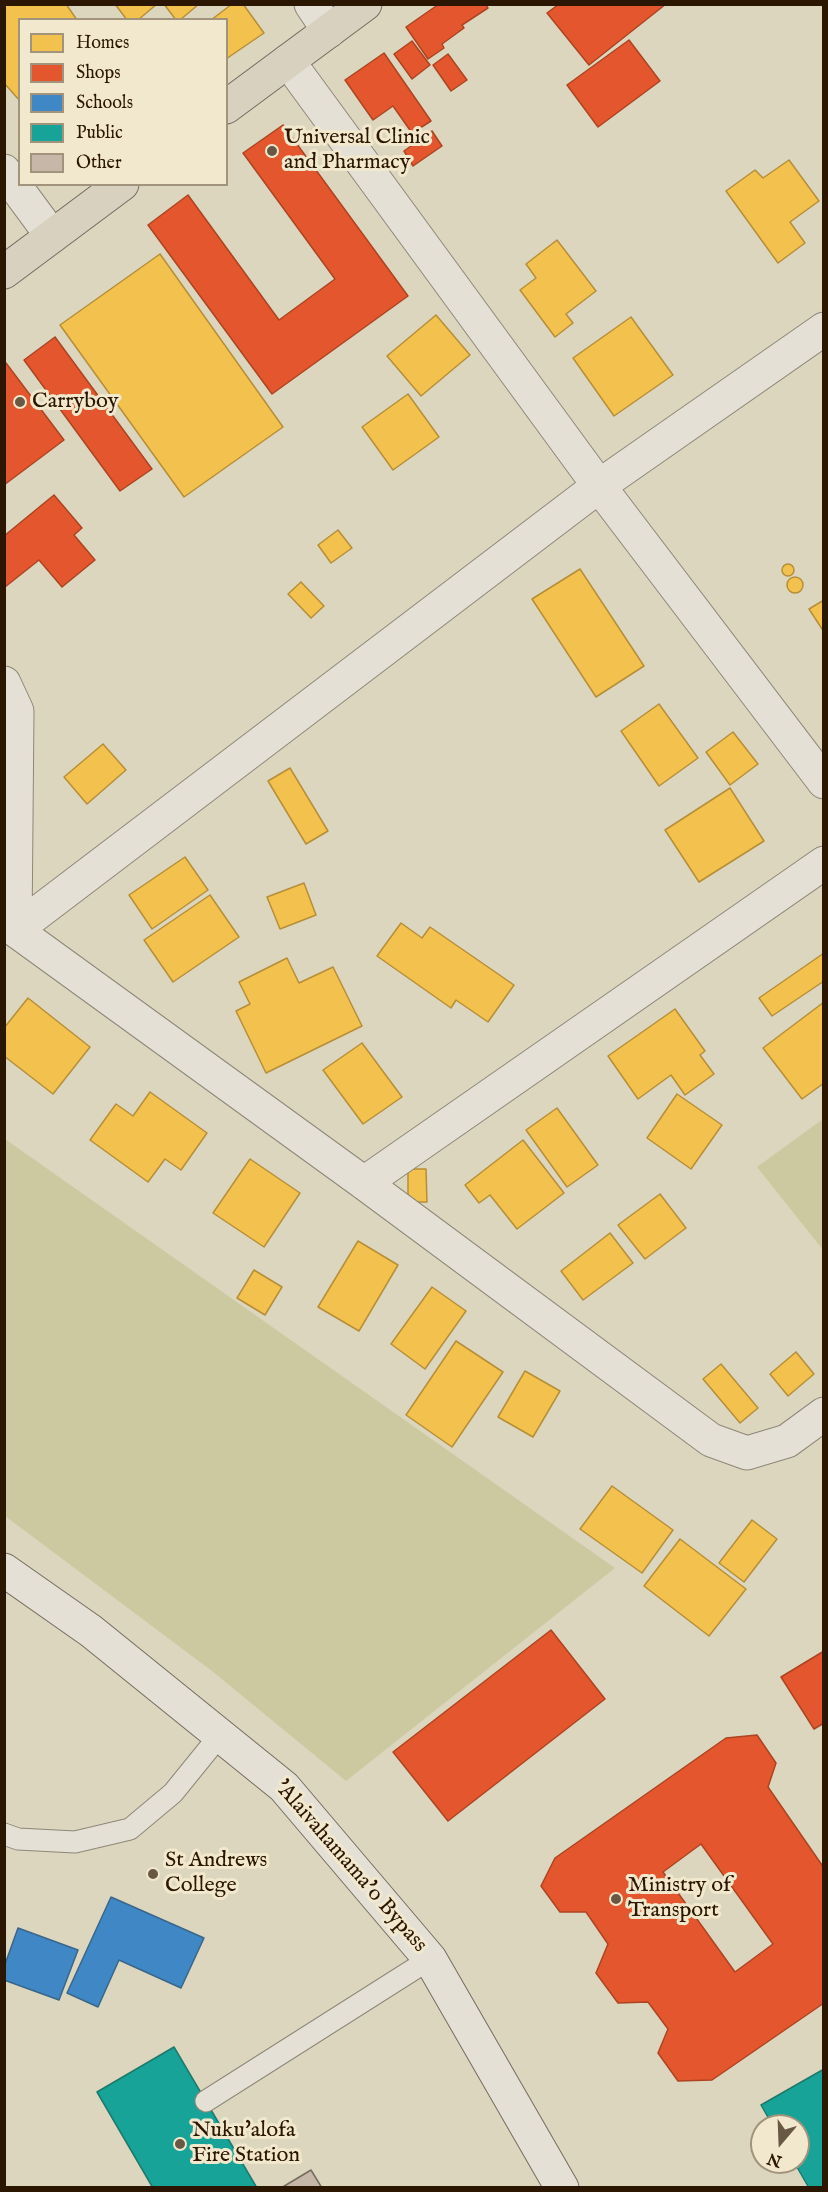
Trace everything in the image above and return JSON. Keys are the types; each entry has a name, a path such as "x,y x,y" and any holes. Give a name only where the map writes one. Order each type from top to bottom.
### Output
{"main road":[{"path":"228,106 365,4"},
{"path":"4,272 119,186"}],"street":[{"path":"311,4 329,31"},
{"path":"288,61 599,486 824,782"},
{"path":"4,171 52,236"},
{"path":"15,930 599,486 824,329"},
{"path":"4,683 17,711 15,930"},
{"path":"364,1183 824,863"},
{"path":"15,930 364,1183 711,1440 747,1453 787,1441 824,1414"},
{"name":"'Alaivahamama'o Bypass","path":"4,1570 91,1631 284,1787 430,1959 562,2187"}],"lane":[{"path":"4,1834 18,1839 75,1842 130,1829 173,1793 220,1736"},
{"path":"206,2101 430,1959"}],"shaded area":[{"path":"823,1119 823,1250 757,1167"},
{"path":"4,1139 615,1568 346,1781 212,1671 5,1516"}],"building: Homes":[{"path":"4,4 66,4 76,18 18,18 18,99 4,83"},
{"path":"115,4 157,4 140,18 126,18"},
{"path":"164,4 199,4 182,18 174,18"},
{"path":"232,4 243,4 264,33 228,58 228,18 214,18"},
{"path":"789,160 819,201 790,222 805,243 778,263 726,191 755,170 763,178"},
{"path":"557,240 596,291 566,314 573,323 555,337 520,290 536,278 526,264"},
{"path":"160,254 283,427 184,497 60,325"},
{"path":"436,315 470,355 421,396 387,356"},
{"path":"631,317 673,375 614,416 573,358"},
{"path":"408,394 439,437 393,470 362,427"},
{"path":"338,530 352,548 331,563 318,545"},
{"path":"790,564 793,565 793,575 786,576 783,575 782,568 783,565"},
{"path":"580,569 644,666 596,697 532,599"},
{"path":"795,577 803,585 795,593 787,585"},
{"path":"301,582 324,606 311,618 288,594"},
{"path":"824,600 824,632 809,609"},
{"path":"659,704 698,758 659,786 621,731"},
{"path":"733,732 758,764 730,785 706,752"},
{"path":"103,744 126,770 87,804 64,777"},
{"path":"290,768 328,831 306,844 268,781"},
{"path":"730,788 764,841 699,882 665,830"},
{"path":"185,857 208,890 152,929 129,895"},
{"path":"304,883 316,915 280,929 267,897"},
{"path":"210,895 239,937 173,982 144,940"},
{"path":"401,923 422,938 430,927 514,985 488,1022 456,1000 451,1008 377,956"},
{"path":"824,953 824,981 772,1016 759,998"},
{"path":"287,958 299,983 333,967 362,1026 266,1073 236,1011 250,1004 239,982"},
{"path":"28,998 90,1047 53,1094 4,1056 4,1028"},
{"path":"824,1002 824,1083 802,1099 763,1048"},
{"path":"675,1009 705,1051 700,1055 714,1074 685,1095 671,1075 638,1099 608,1056"},
{"path":"362,1043 402,1097 363,1124 323,1070"},
{"path":"150,1092 207,1133 181,1170 165,1159 148,1182 90,1140 116,1104 133,1116"},
{"path":"677,1094 722,1125 691,1169 647,1138"},
{"path":"557,1108 598,1165 567,1187 526,1130"},
{"path":"523,1140 564,1193 517,1229 490,1195 479,1203 465,1185"},
{"path":"250,1159 300,1193 264,1247 213,1213"},
{"path":"408,1169 426,1169 427,1202 408,1202"},
{"path":"660,1194 686,1228 645,1259 618,1225"},
{"path":"610,1233 633,1263 583,1300 561,1271"},
{"path":"358,1241 398,1265 359,1331 318,1307"},
{"path":"254,1270 282,1287 265,1315 237,1298"},
{"path":"432,1287 466,1311 425,1369 391,1344"},
{"path":"456,1341 503,1372 452,1447 406,1415"},
{"path":"796,1352 814,1374 788,1396 770,1374"},
{"path":"721,1364 758,1408 740,1423 703,1379"},
{"path":"525,1371 560,1391 533,1437 498,1417"},
{"path":"612,1486 673,1530 642,1573 580,1529"},
{"path":"752,1520 777,1539 744,1582 719,1563"},
{"path":"680,1539 746,1589 709,1636 644,1586"}],"building: Shops":[{"path":"439,4 485,4 488,8 462,25 464,28 442,44 444,48 428,59 406,27"},
{"path":"559,4 666,4 589,65 547,13"},
{"path":"629,40 660,81 598,127 567,85"},
{"path":"412,41 430,65 412,79 394,54"},
{"path":"384,53 431,121 412,133 393,106 373,120 345,80"},
{"path":"448,54 467,80 451,91 433,65"},
{"path":"283,125 408,296 272,394 148,225 188,195 279,320 335,279 243,153"},
{"path":"432,131 442,146 413,166 404,151"},
{"path":"55,337 152,469 120,491 24,360"},
{"name":"Carryboy","path":"6,363 64,440 4,485 4,365"},
{"path":"54,495 82,528 74,535 95,560 62,587 39,560 5,587 4,536"},
{"path":"551,1630 605,1699 448,1821 393,1752"},
{"path":"824,1651 824,1723 814,1729 781,1677"},
{"name":"Ministry of Transport","path":"757,1735 776,1763 768,1787 824,1868 824,2003 712,2080 678,2081 658,2053 668,2029 648,2002 618,2003 596,1973 608,1944 586,1912 560,1912 541,1886 555,1858 726,1738","holes":["701,1844 773,1944 735,1972 663,1872"]}],"building: Schools":[{"path":"111,1897 204,1938 181,1988 119,1960 98,2007 67,1993"},
{"path":"18,1928 78,1950 59,2000 4,1980 4,1967"}],"building: Public":[{"name":"Nuku'alofa Fire Station","path":"174,2047 257,2188 153,2188 97,2092"},
{"path":"824,2069 824,2188 809,2188 801,2174 810,2174 810,2114 766,2114 761,2105"}],"building: Other":[{"path":"311,2170 322,2188 281,2188"}],"place":[{"name":"Universal Clinic and Pharmacy","path":"272,151"},
{"name":"Carryboy","path":"20,402"},
{"name":"St Andrews College","path":"153,1874"},
{"name":"Ministry of Transport","path":"616,1899"},
{"name":"Nuku'alofa Fire Station","path":"180,2144"}]}
